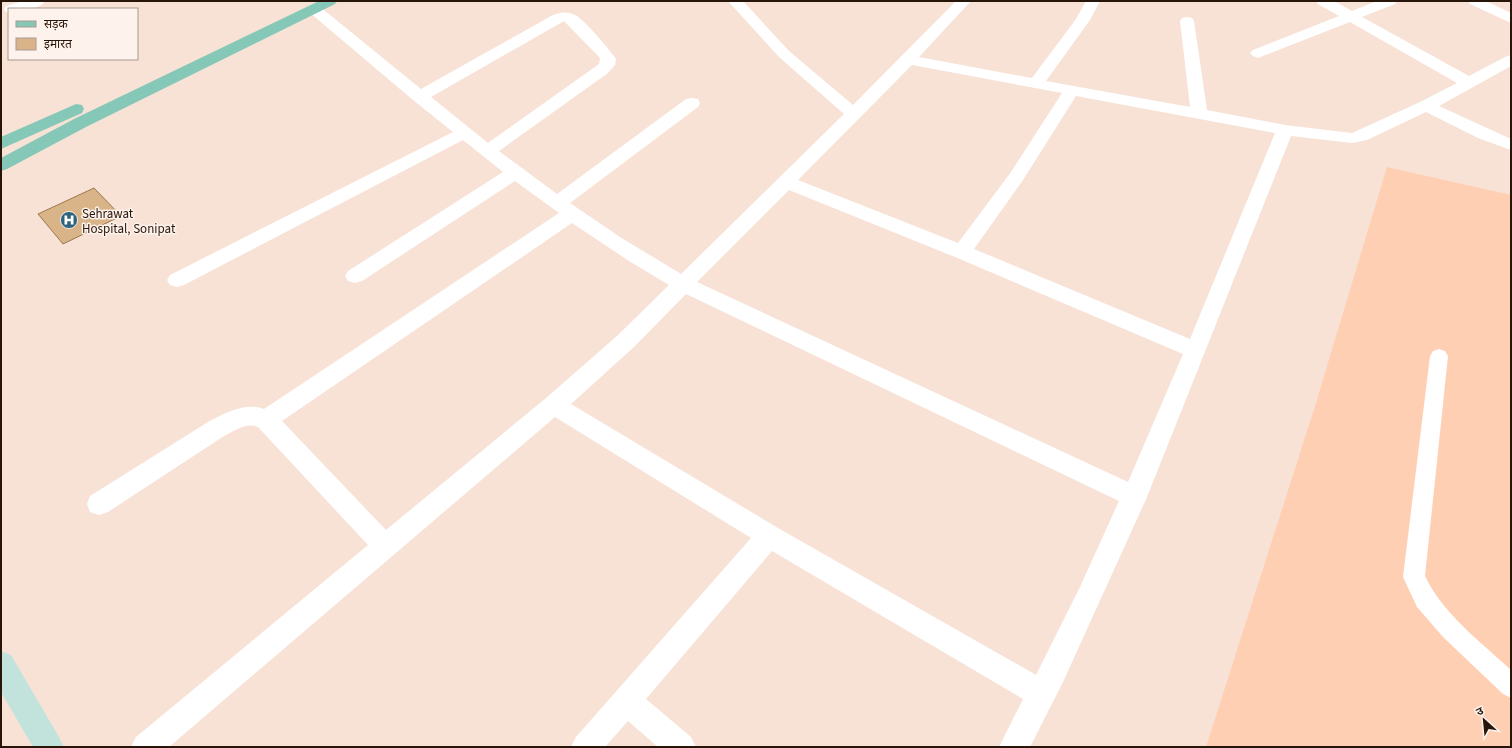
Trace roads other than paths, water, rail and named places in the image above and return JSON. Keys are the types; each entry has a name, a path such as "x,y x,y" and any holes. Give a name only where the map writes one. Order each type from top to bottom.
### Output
{"main road":[{"path":"1,144 308,5 330,1"},
{"path":"1,165 308,5"}],"street":[{"path":"735,1 784,54 854,114"},
{"path":"146,747 554,405 626,341 908,60 964,1"},
{"path":"1036,84 1083,20 1093,1"},
{"path":"1322,1 1469,83"},
{"path":"1258,53 1390,1"},
{"path":"1475,1 1511,19"},
{"path":"13,8 30,2"},
{"path":"308,5 464,133 564,209 654,268 683,284 1134,497"},
{"path":"419,97 556,19 568,17 573,20 605,55 608,59 607,65 488,151"},
{"path":"1187,21 1199,114"},
{"path":"908,60 1285,130 1336,137 1360,136 1426,106 1511,60"},
{"path":"962,252 1018,176 1072,90"},
{"path":"266,420 564,209 692,103"},
{"path":"1426,106 1484,134 1511,145"},
{"path":"1014,747 1042,694 1134,497 1285,130"},
{"path":"177,280 464,133"},
{"path":"355,276 516,172"},
{"path":"786,182 962,252 1195,350"},
{"path":"554,405 769,536 1042,694"},
{"path":"99,504 216,429 233,420 254,415 266,420 385,546"},
{"path":"586,747 769,536"},
{"path":"1,665 49,747"},
{"path":"626,701 681,747"}],"lane":[{"path":"1439,356 1414,577 1425,600 1446,623 1511,686"}],"place":[{"name":"Sehrawat Hospital, Sonipat","path":"69,220"}]}
